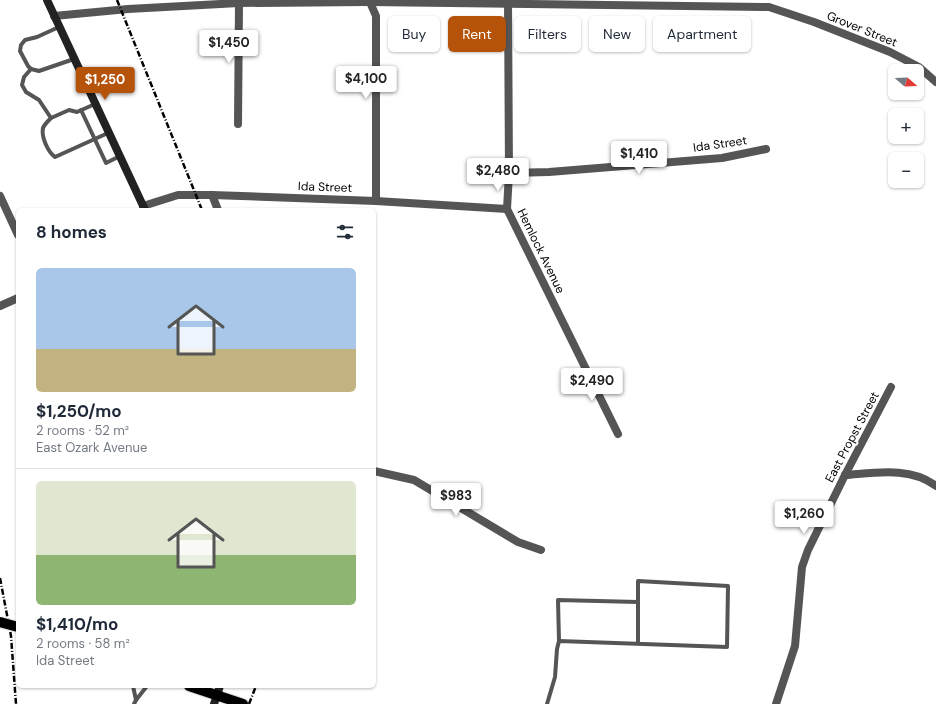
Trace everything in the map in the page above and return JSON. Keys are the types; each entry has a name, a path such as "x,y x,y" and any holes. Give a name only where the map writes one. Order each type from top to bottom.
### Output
{"main road":[{"path":"47,0 144,208"},
{"path":"0,622 16,626"},
{"path":"195,688 242,704"}],"street":[{"path":"369,1 376,16 376,201"},
{"name":"Grover Street","path":"54,16 225,2 644,2 770,4 890,52 919,67 936,82"},
{"name":"Hemlock Avenue","path":"508,2 509,173 507,209 618,434"},
{"path":"238,124 239,3"},
{"name":"Ida Street","path":"509,173 549,172 722,158 766,149"},
{"path":"212,195 217,208"},
{"name":"Ida Street","path":"144,208 178,196 212,195 376,201 507,209"},
{"path":"0,196 16,230"},
{"path":"0,306 16,299"},
{"name":"East Propst Street","path":"776,704 795,646 802,567 808,550 845,475 892,387"},
{"path":"376,471 414,480 518,542 541,550"},
{"path":"845,475 888,472 918,477 936,486"}],"lane":[{"path":"31,70 20,51 21,45 25,40 37,37 59,27"},
{"path":"51,118 39,100 26,92 22,85 24,77 31,70 39,70 74,59"},
{"path":"95,104 77,112 69,110 51,118 43,128 43,136 49,151 55,157 108,133"},
{"path":"81,110 106,163 120,156"},
{"path":"559,641 638,644 727,647 728,586 638,581 638,644"},
{"path":"547,704 555,677 559,641 558,600 638,602"},
{"path":"133,688 135,702"},
{"path":"135,702 146,688"}],"railway":[{"path":"117,0 201,208"},
{"path":"0,578 11,636 16,704"},
{"path":"249,704 255,688"}]}
